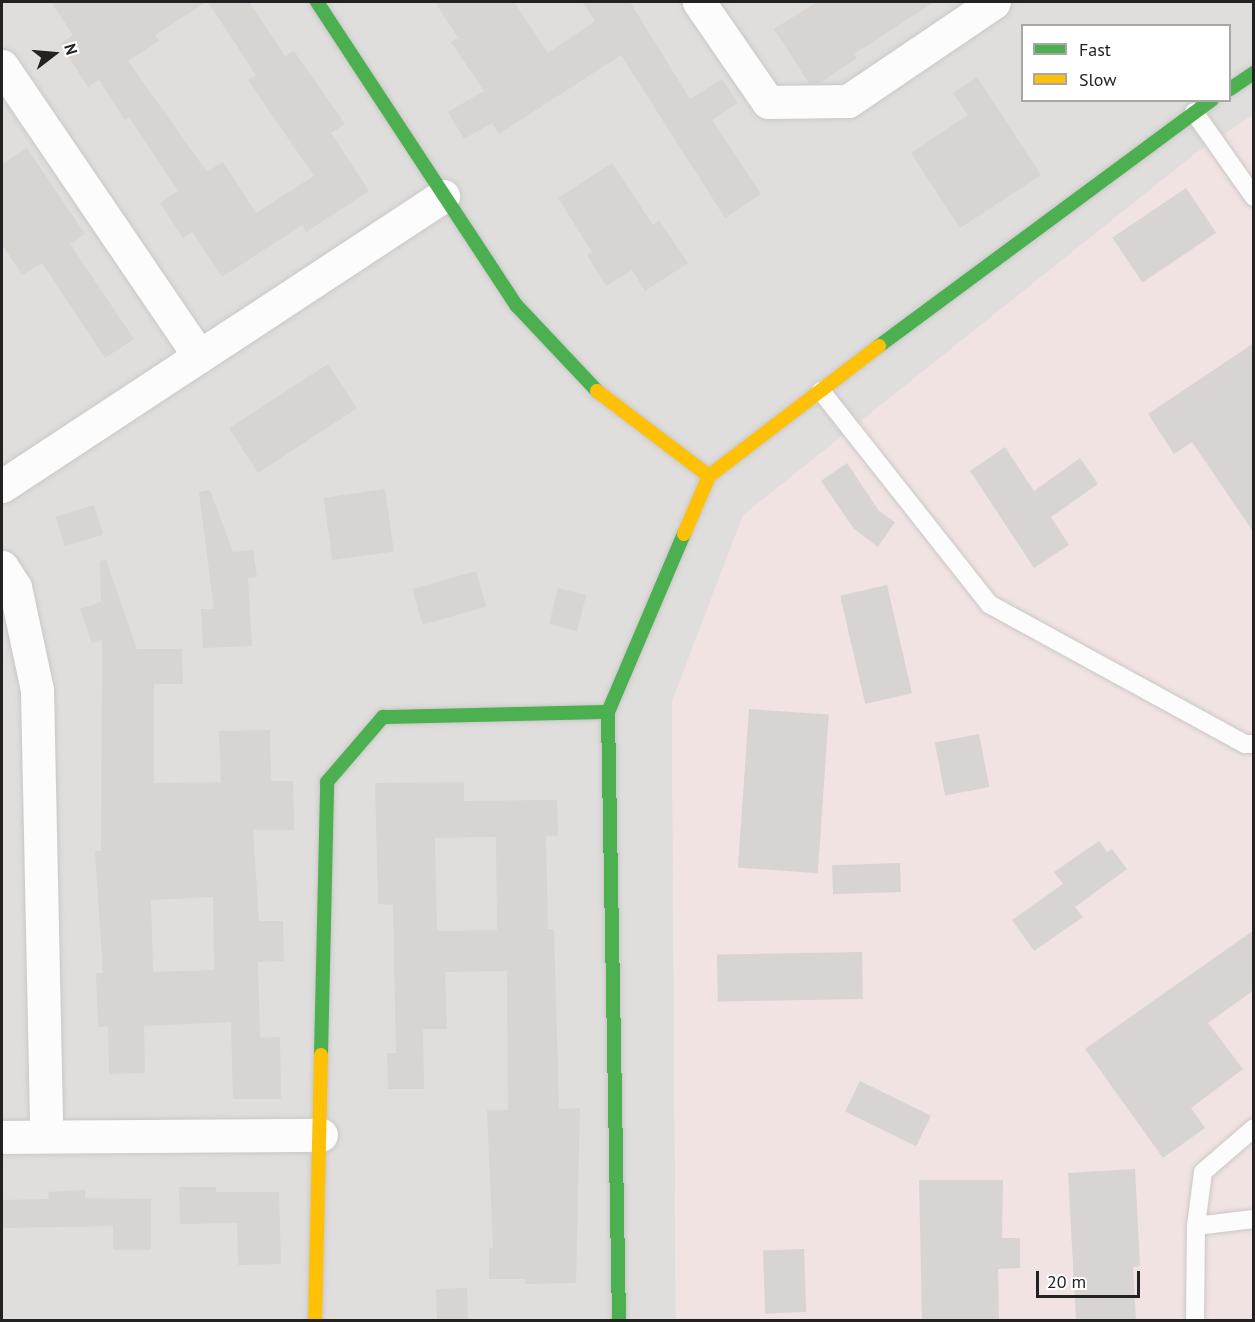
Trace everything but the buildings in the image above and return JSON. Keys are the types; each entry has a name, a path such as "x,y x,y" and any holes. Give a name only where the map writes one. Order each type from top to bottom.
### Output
{"street":[{"path":"317,2 517,306 597,390 709,476"},
{"path":"699,2 768,102 848,101 994,2"},
{"path":"2,66 199,356"},
{"path":"1231,88 1254,73"},
{"path":"619,1320 608,712 709,476 990,260 1209,102"},
{"path":"2,486 444,196"},
{"path":"2,567 15,587 37,690 46,1136"},
{"path":"315,1320 321,1135 327,782 383,717 608,712"},
{"path":"2,1137 321,1135"}],"lane":[{"path":"1194,112 1254,197"},
{"path":"821,392 989,604 1245,744 1254,744"},
{"path":"1195,1320 1196,1226 1203,1172 1254,1128"},
{"path":"1196,1226 1254,1219"}],"shaded area":[{"path":"2,2 1253,2 1253,115 1196,153 672,701 676,1320 2,1320"},
{"path":"1253,115 1253,1320 676,1320 672,701 743,515 1196,153"}],"traffic: fast":[{"path":"317,2 517,306 597,391"},
{"path":"1231,88 1254,73"},
{"path":"879,346 1209,102"},
{"path":"619,1320 608,712 684,534"},
{"path":"321,1055 327,782 383,717 608,712"}],"traffic: slow":[{"path":"684,534 709,476 879,346"},
{"path":"597,391 709,476"},
{"path":"315,1320 321,1055"}]}
